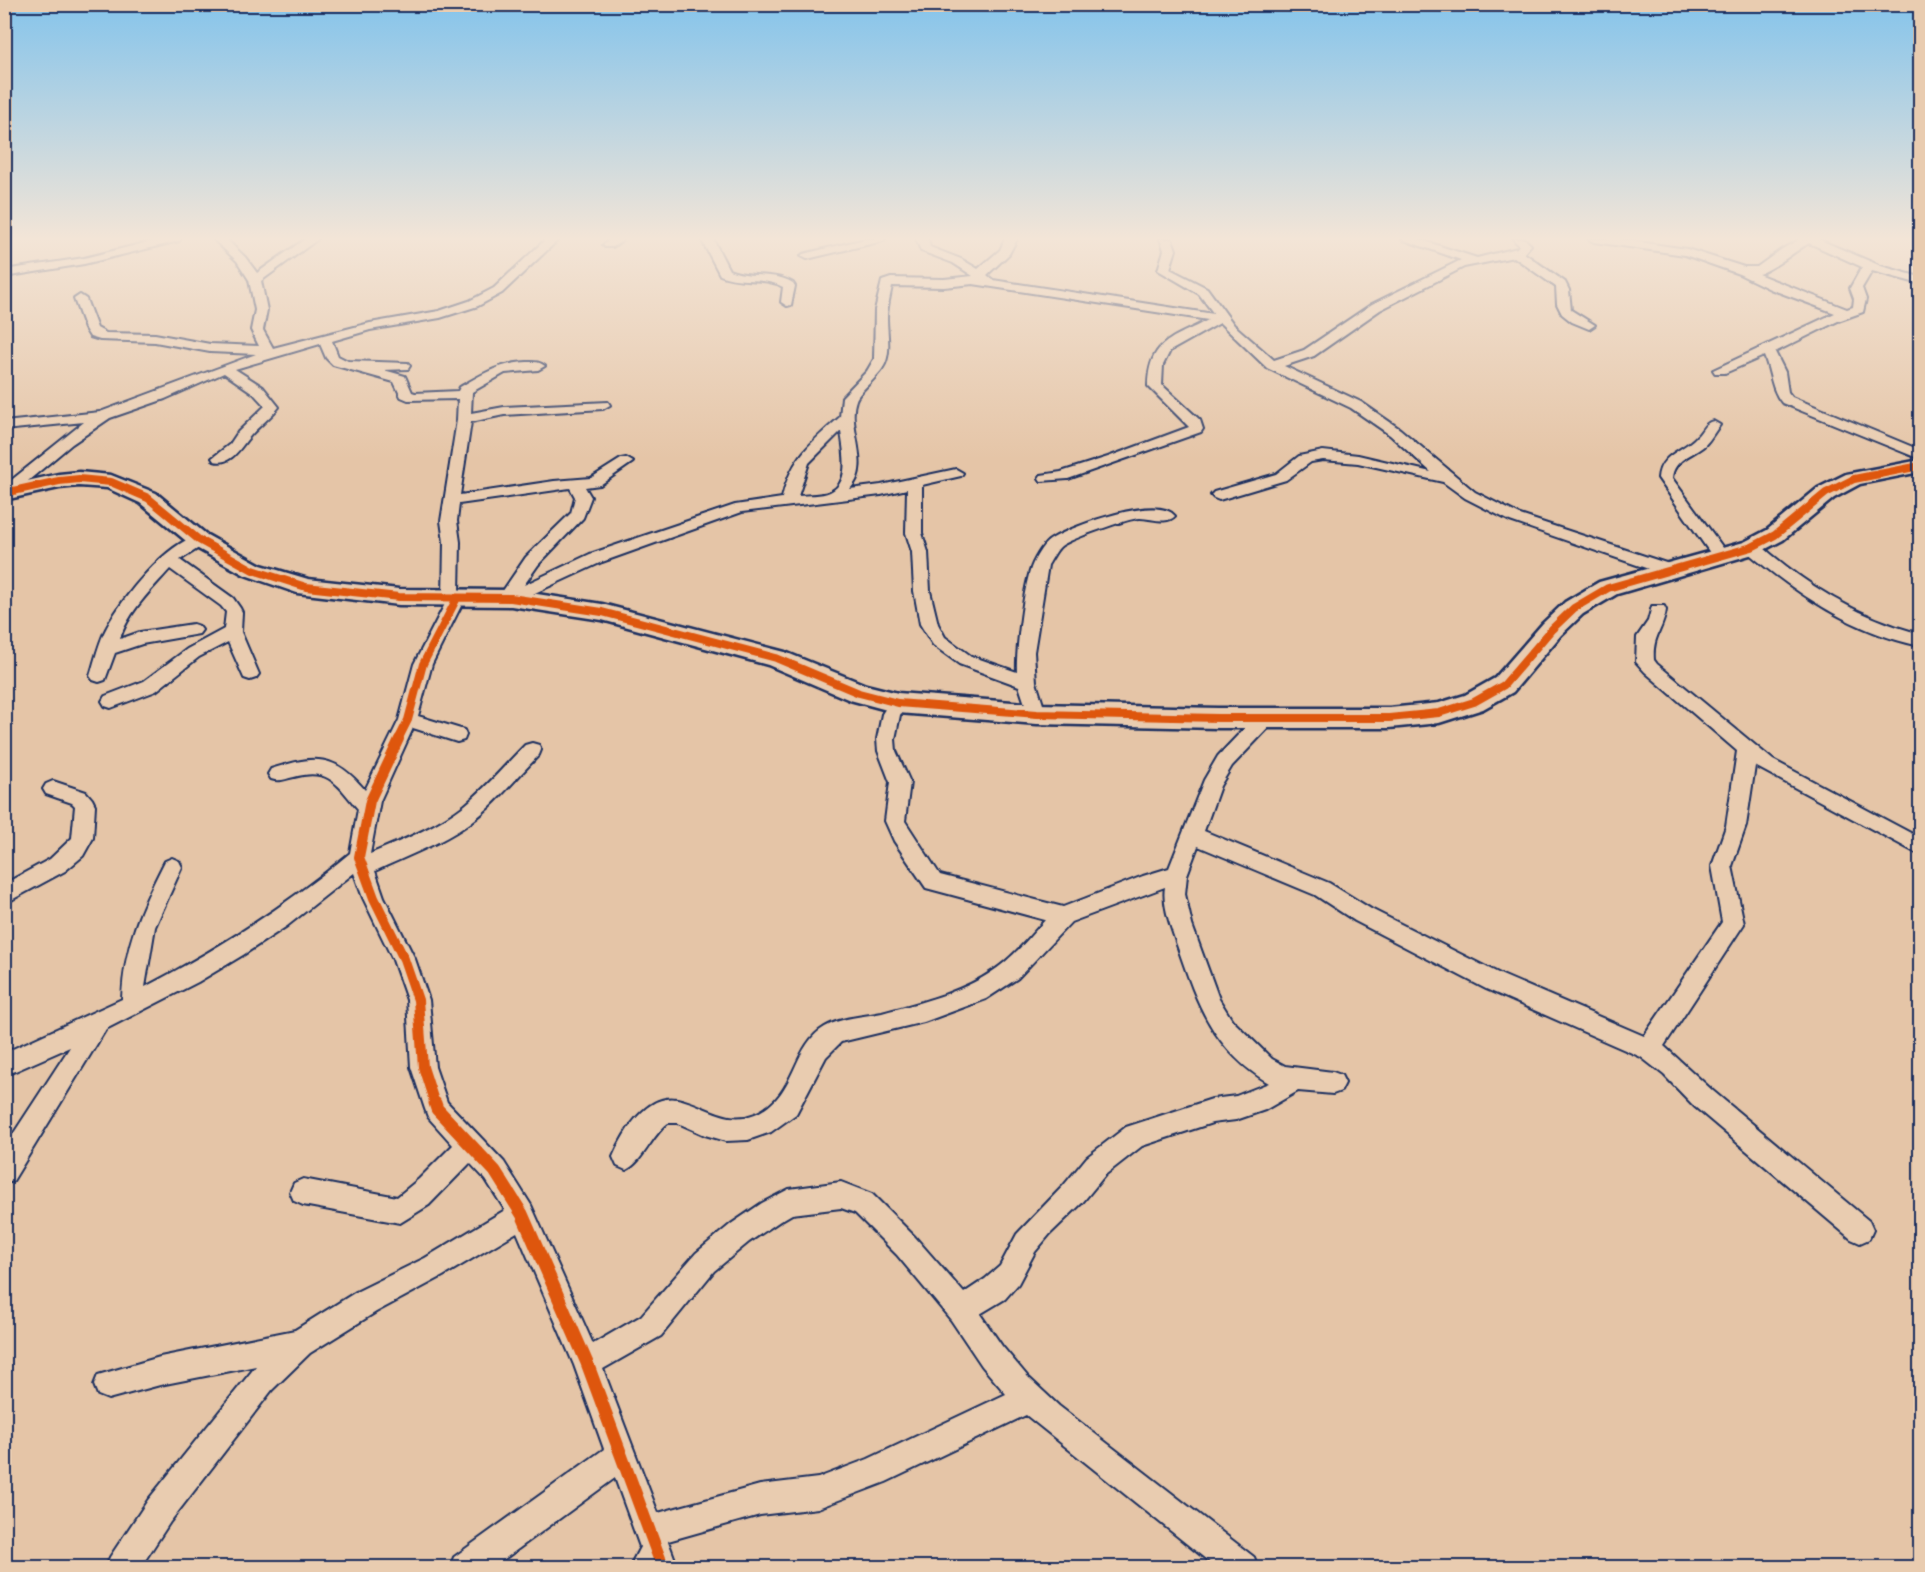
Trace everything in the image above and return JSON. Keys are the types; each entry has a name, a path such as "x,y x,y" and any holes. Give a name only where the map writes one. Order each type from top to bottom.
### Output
{"street":[{"path":"85,312 91,329 96,334 105,337 155,338 210,348 269,352"},
{"path":"260,312 257,330 269,352"},
{"path":"5,493 104,416 123,407 130,407 160,396 269,352 325,340 372,326 440,312"},
{"path":"836,495 849,482 852,470 847,418 849,397 869,378 879,363 883,334 881,312"},
{"path":"1183,312 1221,319"},
{"path":"1218,312 1239,338 1272,365 1356,405 1417,449 1447,478 1470,495 1515,518 1669,570"},
{"path":"1272,365 1309,353 1368,312"},
{"path":"1567,312 1571,317 1589,325"},
{"path":"1844,312 1848,314"},
{"path":"1720,370 1834,318 1852,312"},
{"path":"1046,478 1064,476 1113,460 1196,429 1195,423 1186,412 1155,386 1157,361 1159,353 1165,348 1221,319"},
{"path":"325,340 333,359 343,364 400,379 406,393 413,397 465,395"},
{"path":"1768,350 1778,372 1780,393 1786,399 1805,409 1920,455"},
{"path":"358,367 403,366"},
{"path":"537,366 509,367 465,390 464,419 456,460 449,521 454,598 423,664 408,720 369,808 361,862 374,898 404,959 418,1000 423,1067 437,1109 495,1171 522,1214 587,1363 621,1454 653,1554 760,1500 818,1493 885,1466 1030,1398"},
{"path":"219,458 236,447 243,435 272,407 270,402 257,390 225,368"},
{"path":"464,419 504,411 603,405"},
{"path":"4,426 104,416"},
{"path":"789,501 792,481 807,453 847,418"},
{"path":"1713,425 1703,440 1672,460 1665,470 1665,478 1721,556"},
{"path":"1219,495 1281,477 1310,457 1346,458 1421,476 1447,478"},
{"path":"453,501 545,486 595,482 626,462"},
{"path":"5,493 69,480 111,482 148,498 199,540 253,570 306,587 399,597 508,598 602,612 776,658 859,693 898,703 1037,714 1218,718 1389,718 1439,713 1474,702 1504,685 1552,629 1574,608 1608,588 1752,547 1775,535 1826,493 1854,479 1920,466"},
{"path":"508,598 596,558 657,538 716,514 740,508 915,484 956,473"},
{"path":"915,484 914,533 920,552 922,591 929,624 939,641 965,660 1027,682"},
{"path":"508,598 532,561 578,515 583,497 576,485"},
{"path":"1037,714 1027,682 1025,652 1040,565 1056,542 1076,533 1138,513 1167,516"},
{"path":"99,676 114,629 138,595 169,560 199,540"},
{"path":"1752,547 1790,581 1845,615 1887,632 1920,640"},
{"path":"169,560 227,602 234,612 232,632 250,674"},
{"path":"1658,610 1656,621 1646,638 1645,662 1766,765 1920,847"},
{"path":"109,649 140,638 193,630"},
{"path":"111,701 150,686 193,653 232,632"},
{"path":"898,703 891,714 886,739 887,751 900,782 896,821 901,836 922,870 933,882 947,888 1063,916"},
{"path":"1268,717 1225,761 1211,785 1177,874 1174,894 1180,925 1209,1004 1224,1028 1264,1067 1281,1077 1333,1083"},
{"path":"408,720 457,735"},
{"path":"1649,1049 1711,953 1733,924 1722,866 1736,826 1747,749"},
{"path":"4,1065 97,1024 200,969 361,862 434,834 462,818 487,798 532,750"},
{"path":"278,774 303,766 327,766 341,774 369,808"},
{"path":"4,895 49,869 70,854 82,841 85,805 79,797 53,789"},
{"path":"1193,835 1322,889 1363,915 1485,977 1649,1049 1672,1067 1704,1099 1860,1230"},
{"path":"133,1004 134,976 144,927 172,867"},
{"path":"626,1157 650,1121 664,1111 674,1109 706,1124 730,1129 750,1129 765,1123 792,1102 801,1088 815,1054 826,1040 837,1032 881,1024 961,998 992,984 1034,949 1063,916 1150,882 1177,874"},
{"path":"4,1172 97,1024"},
{"path":"961,1310 995,1289 1009,1275 1026,1243 1041,1225 1073,1194 1096,1166 1135,1136 1212,1110 1236,1108 1265,1098 1294,1080"},
{"path":"303,1192 400,1210 432,1185 471,1145"},
{"path":"587,1363 651,1326 705,1262 740,1233 789,1202 841,1195 863,1203 906,1246 961,1310 992,1356 1030,1398 1065,1429 1243,1568"},
{"path":"121,1568 159,1511 262,1380 300,1343 366,1302 434,1267 522,1214"},
{"path":"108,1385 160,1371 300,1343"},
{"path":"465,1568 621,1454"}],"cycle path":[{"path":"4,493 59,481 79,479 111,482 148,498 199,540 253,570 306,587 399,597 511,598 602,612 776,658 859,693 898,703 1037,714 1218,718 1389,718 1439,713 1474,702 1504,685 1552,629 1574,608 1608,588 1752,547 1775,535 1826,493 1854,479 1920,466"},
{"path":"457,598 423,664 408,720 370,801 359,857 374,898 404,959 418,1000 423,1067 437,1109 495,1171 522,1214 587,1363 663,1568"}]}
